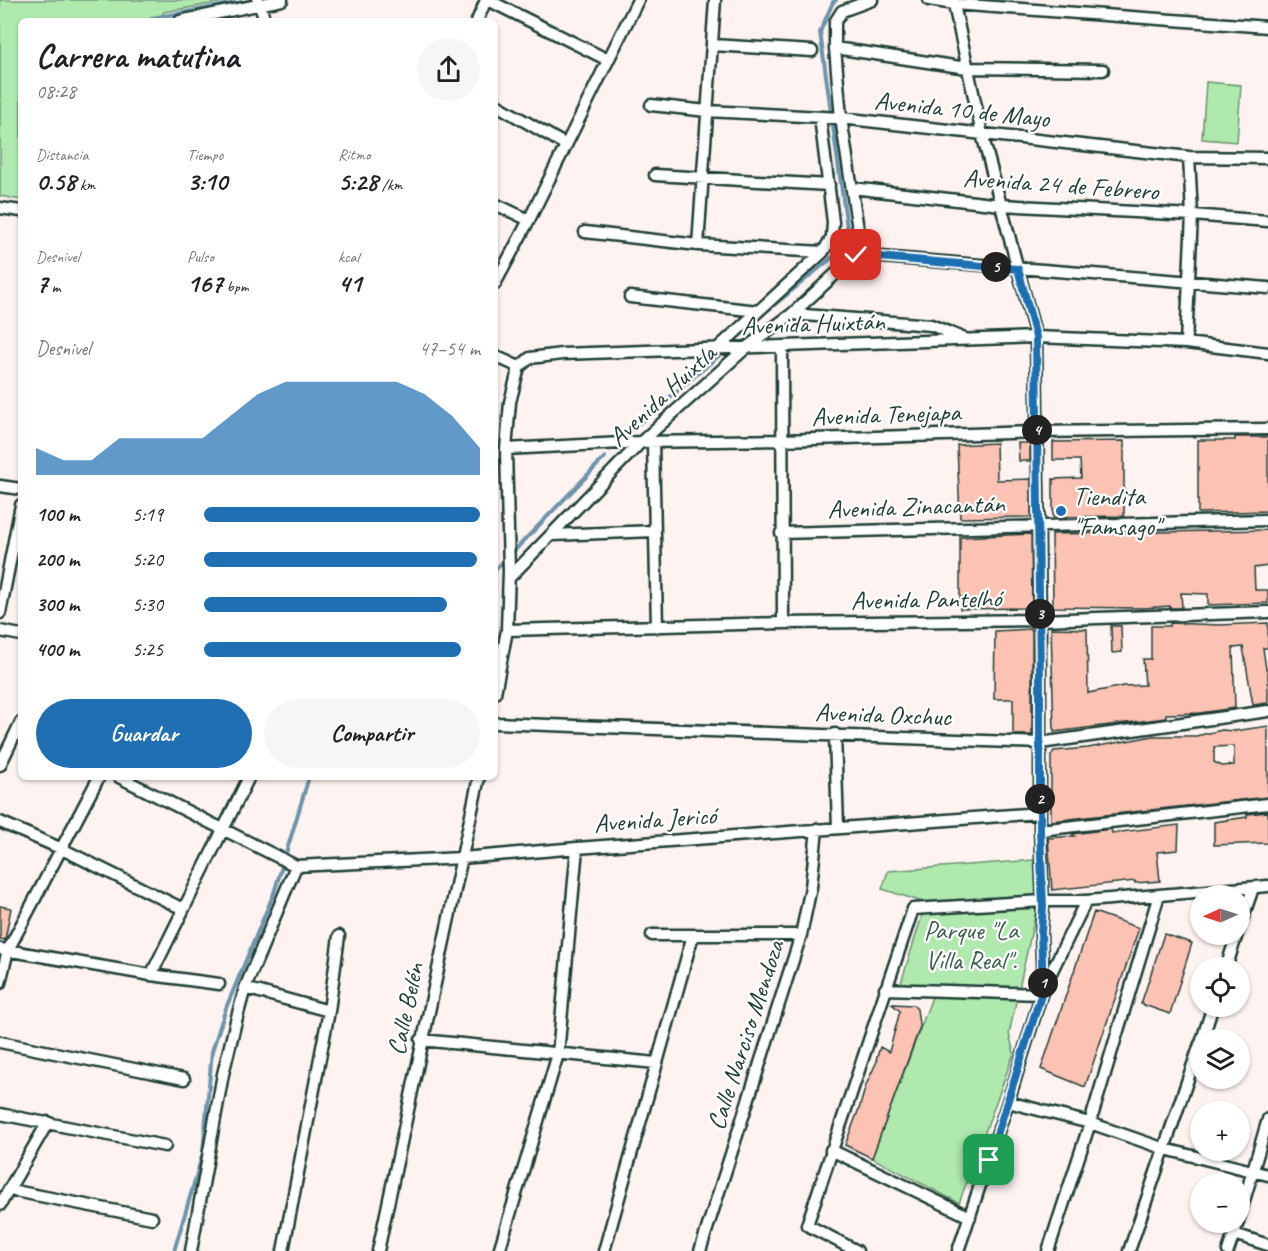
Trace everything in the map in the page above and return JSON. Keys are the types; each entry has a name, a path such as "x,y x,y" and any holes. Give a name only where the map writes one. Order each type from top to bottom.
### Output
{"street":[{"path":"192,18 259,2 282,0"},
{"path":"478,18 487,0 608,60"},
{"path":"498,278 638,0"},
{"path":"698,244 715,0"},
{"path":"872,0 843,11 836,22 835,48 839,118 859,236 856,255 1268,288"},
{"path":"929,0 1268,27"},
{"path":"259,2 265,18"},
{"path":"953,2 982,134 1036,337 1040,830 1043,901 1042,991"},
{"path":"712,45 812,51"},
{"path":"835,48 967,68 1103,70"},
{"name":"Avenida 10 de Mayo","path":"651,105 707,111 839,118 1189,157 1268,158"},
{"path":"498,106 566,145"},
{"path":"718,348 823,252 832,237 833,222 822,117"},
{"path":"1186,343 1192,215 1189,157"},
{"path":"655,175 829,185"},
{"name":"Avenida 24 de Febrero","path":"852,188 1001,205 1268,221"},
{"path":"498,205 529,220"},
{"path":"0,208 18,211"},
{"path":"585,232 698,244 823,252"},
{"name":"Avenida Huixtla","path":"509,575 552,536 641,442 747,347 792,314 856,255"},
{"path":"630,297 758,311"},
{"path":"792,314 931,325 968,340"},
{"name":"Avenida Huixtán","path":"519,367 530,358 562,354 1036,337 1186,343 1268,353"},
{"path":"782,347 783,623"},
{"path":"498,357 519,367 510,402 506,449 509,575 507,630 498,677"},
{"name":"Avenida Tenejapa","path":"506,449 641,442 1268,429"},
{"path":"507,630 657,627 652,442"},
{"path":"0,486 18,489"},
{"path":"0,613 18,520"},
{"name":"Avenida Zinacantán","path":"782,533 1268,520"},
{"path":"552,536 655,531"},
{"name":"Avenida Pantelhó","path":"657,627 1040,620 1268,612"},
{"path":"0,631 18,634"},
{"name":"Avenida Oxchuc","path":"498,723 1040,743 1268,711"},
{"path":"0,765 18,729"},
{"path":"835,734 838,828"},
{"path":"0,983 4,950 62,849 97,780"},
{"name":"Avenida Jericó","path":"125,780 293,865 462,858 1040,813"},
{"path":"151,975 247,780"},
{"name":"Calle Belén","path":"378,1251 477,780"},
{"path":"1040,830 1268,804"},
{"path":"0,822 62,849 183,909"},
{"name":"Calle Narciso Mendoza","path":"700,1251 801,934 811,887 818,829"},
{"path":"499,1251 558,1054 577,848"},
{"path":"191,1251 223,1074 245,987 293,865"},
{"path":"857,1251 807,1225 913,909 1043,901 1086,901 1268,886"},
{"path":"1250,897 1253,888"},
{"path":"1048,1251 1090,1123 1159,895"},
{"path":"958,1251 1042,991 1086,901"},
{"path":"652,935 801,934"},
{"path":"604,1251 693,935"},
{"path":"283,1251 329,1011 339,936"},
{"path":"4,950 219,984"},
{"path":"245,987 329,1011"},
{"path":"885,989 1042,991"},
{"path":"421,1040 656,1063"},
{"path":"0,1042 184,1079"},
{"path":"1129,1251 1190,1074"},
{"path":"1008,1102 1090,1123 1165,1149 1268,1174"},
{"path":"0,1114 165,1146"},
{"path":"1250,1181 1268,1119"},
{"path":"0,1205 48,1122"},
{"path":"831,1150 970,1217"},
{"path":"10,1190 152,1218"},
{"path":"1228,1251 1234,1234 1268,1245"}],"green space":[{"path":"0,0 235,0 164,12 161,18 18,18 18,199 0,196"},
{"path":"1206,82 1241,85 1237,142 1202,139"},
{"name":"Parque \"La Villa Real\".","path":"1034,860 1040,893 1009,1034 1014,1053 959,1203 872,1158 935,989 900,986 926,903 882,889 888,871"}],"building":[{"path":"1235,437 1268,437 1268,511 1198,513 1198,440 1235,440"},
{"path":"1124,441 1124,516 1053,517 1053,479 1081,478 1080,460 1053,460 1053,442"},
{"path":"996,443 997,480 1031,479 1031,517 960,518 957,445"},
{"path":"1018,443 1030,443 1030,461 1019,461"},
{"path":"1268,530 1268,566 1254,568 1255,590 1268,590 1268,603 1208,605 1208,594 1181,593 1182,608 1170,608 1170,606 1053,607 1052,534"},
{"path":"1031,534 1032,608 960,609 960,537"},
{"path":"1170,623 1219,625 1268,623 1268,648 1263,648 1266,669 1268,669 1268,703 1253,705 1243,647 1233,648 1235,708 1200,713 1166,714 1166,718 1054,732 1051,628 1087,629 1088,693 1124,686 1145,685 1143,659 1151,659 1151,626 1170,626"},
{"path":"1111,626 1121,626 1122,652 1112,653"},
{"path":"1032,629 1032,735 1013,735 1013,699 994,699 995,631"},
{"path":"1268,726 1268,797 1051,821 1051,756 1054,751 1088,748 1153,736 1196,736 1222,730 1234,731","holes":["1234,746 1234,765 1222,766 1214,762 1214,747"]},
{"path":"1268,812 1268,843 1214,845 1214,822 1247,817 1247,814"},
{"path":"1179,825 1178,850 1157,852 1160,881 1135,883 1135,881 1052,890 1048,838 1075,836 1072,834 1111,829 1112,833"},
{"path":"0,906 11,908 5,940 0,939"},
{"path":"1094,912 1139,928 1085,1087 1041,1069"},
{"path":"1164,934 1190,942 1191,945 1170,1014 1141,1004"},
{"path":"892,1004 913,1005 917,1009 919,1024 921,1024 872,1158 845,1145 877,1061 880,1047 889,1052 900,1011"}],"waterway":[{"path":"152,18 254,0"},
{"path":"836,0 820,32 848,235 844,246"},
{"path":"751,324 834,256"},
{"path":"631,430 721,354"},
{"path":"512,553 605,457"},
{"path":"498,567 507,558"},
{"path":"174,1251 203,1153 212,1051 226,1008 274,893 308,780"}],"place":[{"name":"Tiendita \"Famsago\"","path":"1061,511"}],"route":[{"path":"856,255 1018,269 1036,337 1043,989 989,1160"}]}
